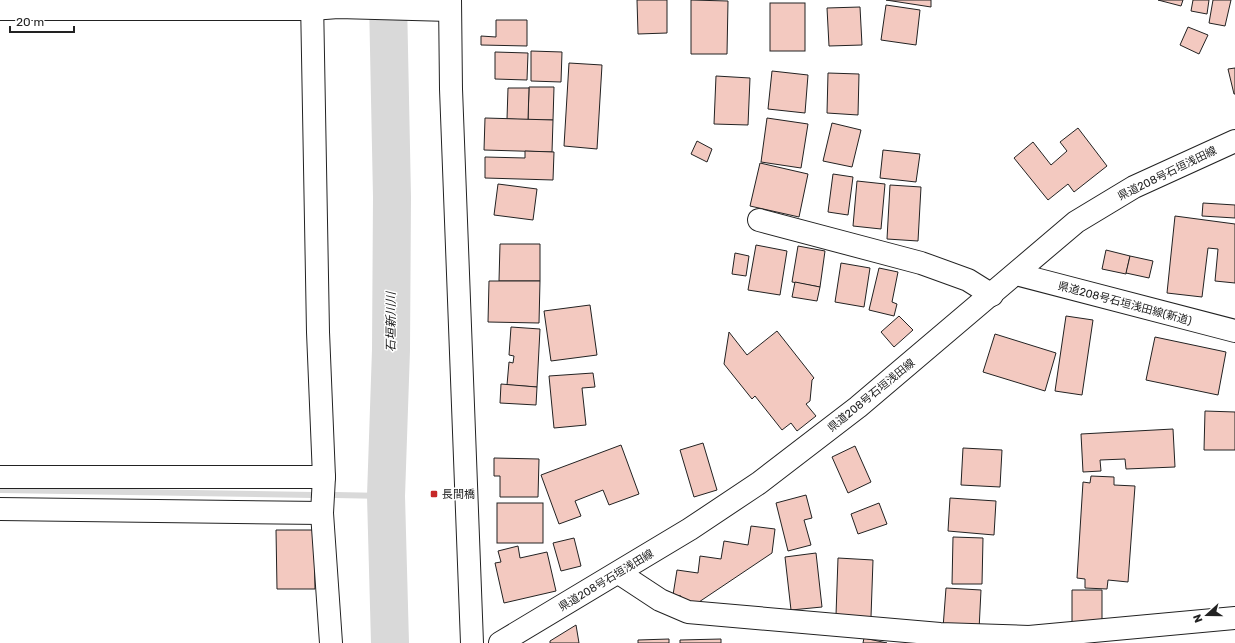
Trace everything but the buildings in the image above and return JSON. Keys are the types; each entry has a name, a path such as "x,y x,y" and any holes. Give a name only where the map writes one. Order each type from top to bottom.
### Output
{"street":[{"path":"312,4 318,332 324,477 322,513 331,643"},
{"path":"0,9 312,4 338,7 417,9 450,5 451,89 472,643"},
{"name":"県道208号石垣浅田線","path":"500,643 619,573 690,529 759,483 858,407 992,295 1076,222 1134,187 1235,140"},
{"path":"759,220 921,264 968,280 992,295"},
{"name":"県道208号石垣浅田線(新道)","path":"1016,274 1235,331"},
{"path":"0,477 324,477"},
{"path":"0,509 322,513"},
{"path":"619,573 660,600 688,612 940,634 1029,637 1235,618"}],"waterway":[{"name":"石垣新川川","path":"388,0 392,197 391,350 386,496 390,643"},
{"path":"0,490 313,495"},
{"path":"335,495 386,496"}],"place":[{"name":"長間橋","path":"434,494"}]}
